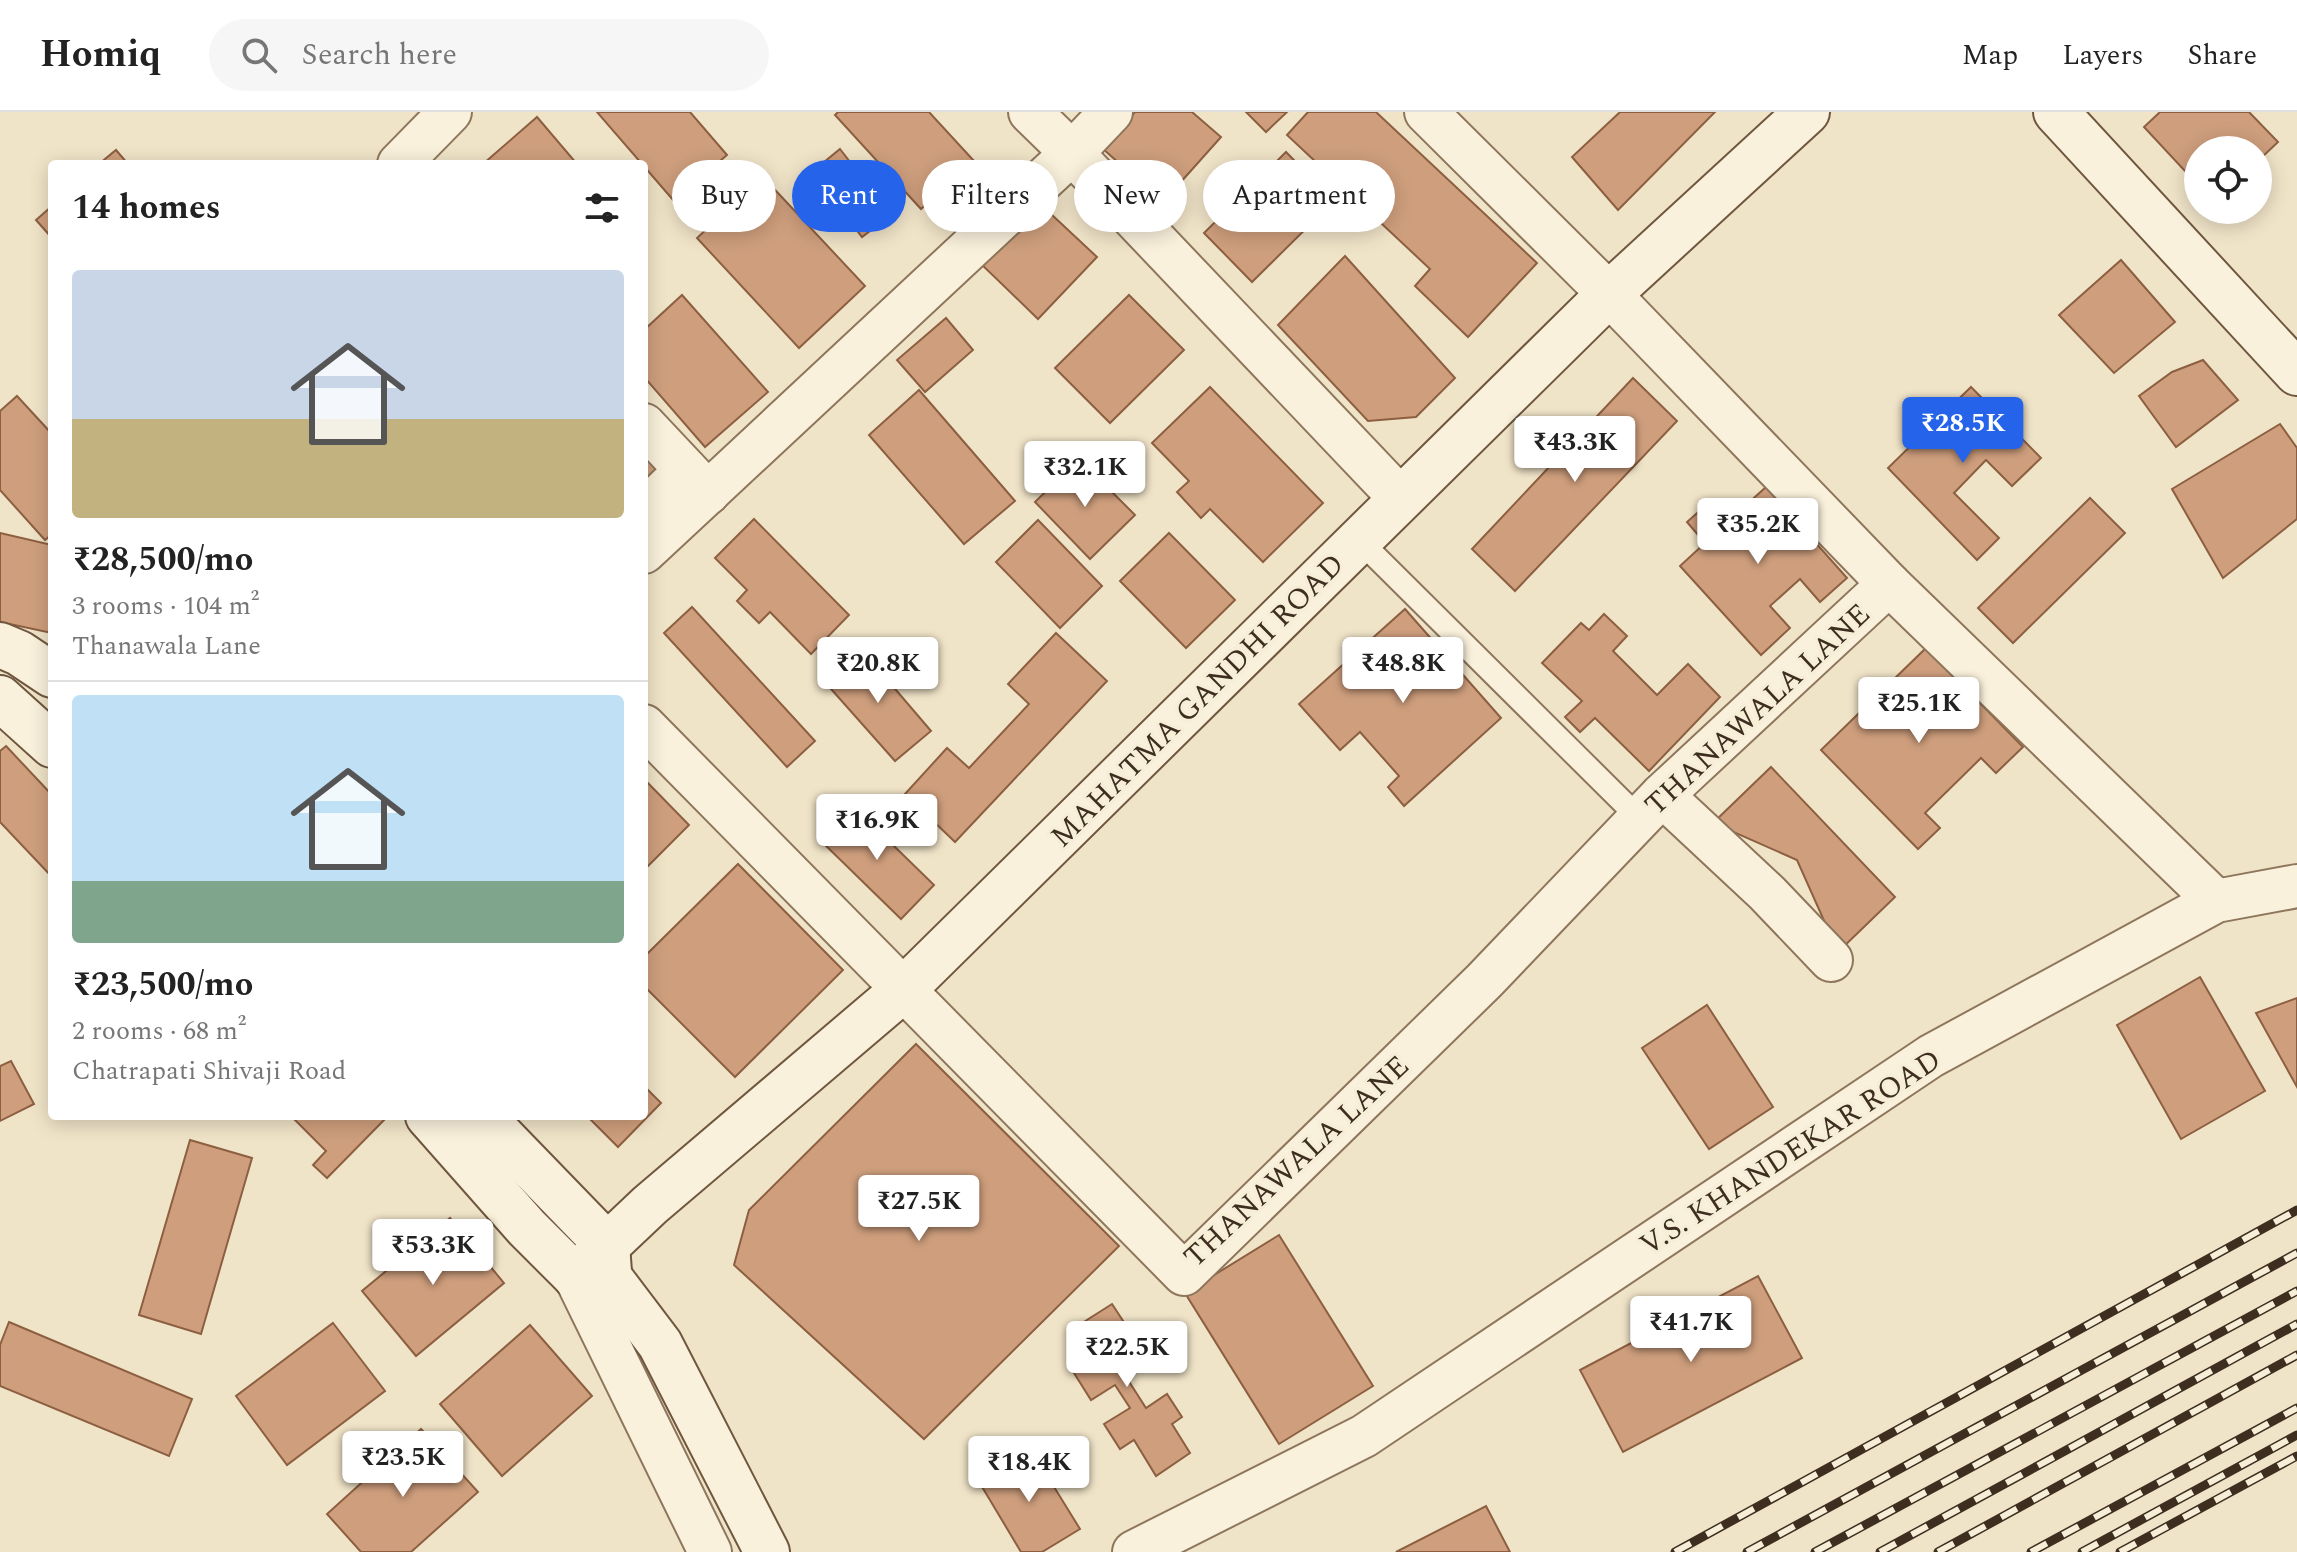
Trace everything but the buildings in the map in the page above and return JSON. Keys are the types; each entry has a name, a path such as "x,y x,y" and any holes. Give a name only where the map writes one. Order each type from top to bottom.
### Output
{"street":[{"path":"403,160 450,112"},
{"path":"1030,112 1401,499"},
{"path":"648,547 697,482 1072,153 1111,112"},
{"name":"THANAWALA LANE","path":"1426,112 1609,294 1889,584 2216,901"},
{"name":"MAHATMA GANDHI ROAD","path":"604,1274 650,1205 904,989 1609,294 1807,112"},
{"path":"2056,112 2297,373"},
{"path":"648,429 697,482"},
{"path":"648,507 697,482"},
{"name":"THANAWALA LANE","path":"648,730 1184,1274 1484,981 1651,807 1889,584"},
{"path":"0,645 19,653 48,672"},
{"path":"0,698 48,741"},
{"path":"1651,807 1767,893 1831,960"},
{"name":"V.S. KHANDEKAR ROAD","path":"1134,1552 1364,1436 1931,1056 2216,901 2297,886"},
{"path":"432,1120 527,1228 604,1274 710,1552"},
{"path":"485,1120 660,1344 767,1552"}],"lane":[{"path":"1359,540 1651,807"}],"railway":[{"path":"1675,1552 2297,1210"},
{"path":"1747,1552 2297,1253"},
{"path":"1815,1552 2297,1291"},
{"path":"1880,1552 2297,1324"},
{"path":"1938,1552 2297,1355"},
{"path":"2031,1552 2297,1408"},
{"path":"2082,1552 2297,1435"},
{"path":"2120,1552 2297,1456"}]}
